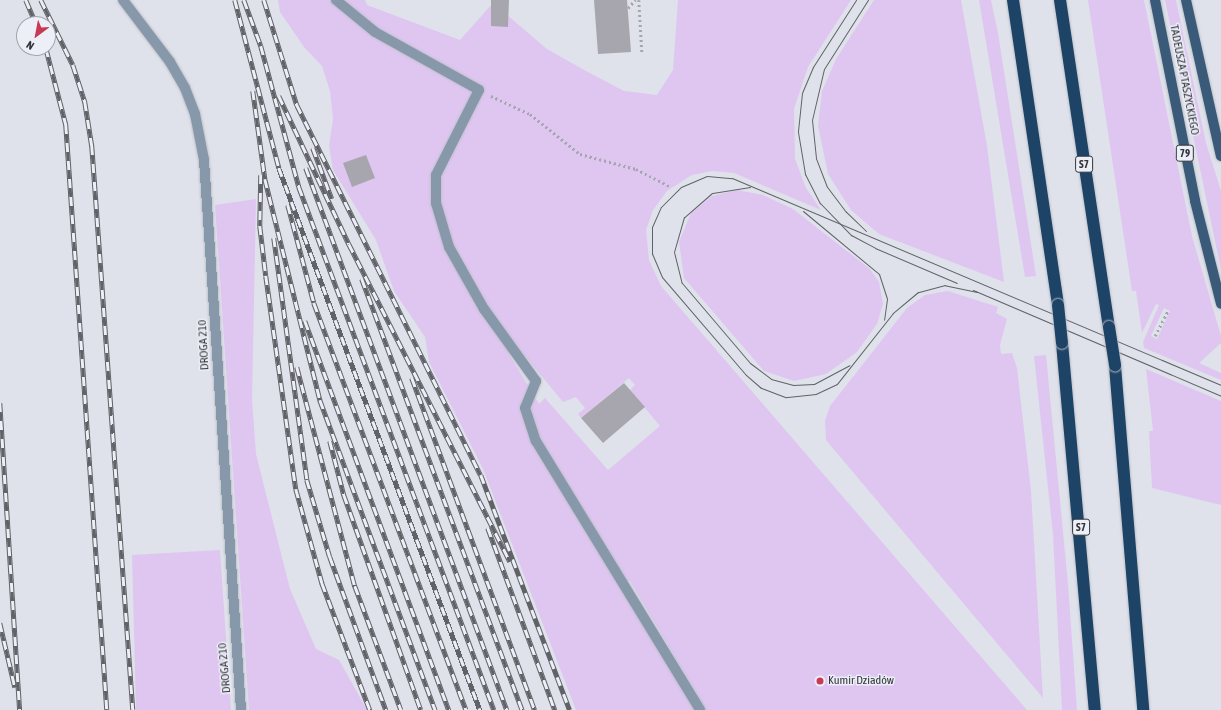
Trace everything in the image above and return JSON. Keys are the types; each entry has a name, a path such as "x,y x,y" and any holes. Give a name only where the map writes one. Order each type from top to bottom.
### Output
{"highway":[{"path":"1006,0 1021,58"},
{"name":"S7","path":"1012,0 1058,305 1095,710"},
{"name":"S7","path":"1060,0 1115,366 1142,710"}],"main road":[{"name":"TADEUSZA PTASZYCKIEGO","path":"1154,0 1198,216 1221,304"},
{"name":"TADEUSZA PTASZYCKIEGO","path":"1186,0 1221,156"}],"lane":[{"name":"DROGA 210","path":"123,0 170,62 185,88 196,114 204,160 241,710"},
{"path":"336,0 375,32 479,90 436,175 436,203 449,247 484,309 536,381 525,408 536,441 700,710"}],"path":[{"path":"628,8 635,0"},
{"path":"639,0 642,52"},
{"path":"499,99 530,114 580,154 636,169 670,186"},
{"path":"1155,336 1168,310"}],"shaded area":[{"path":"278,0 365,0 367,5 460,40 493,3 547,49 586,71 624,91 657,95 673,70 678,0 851,0 808,67 794,109 795,159 806,188 821,210 734,173 712,171 692,175 667,191 653,210 646,230 649,260 661,286 1027,710 706,710 630,581 620,582 697,710 576,710 483,469 429,362 425,337 394,291 376,240 333,170 329,146 333,119 330,91 322,66 304,47 280,12","holes":["520,350 563,402 576,397 585,408 578,414 581,418 629,378 635,385 630,390 660,426 608,470 545,398 539,404 509,354"]},
{"path":"874,0 961,0 987,146 1004,282 879,234 851,210 828,174 818,126 822,91 836,59"},
{"path":"979,0 991,0 998,33 1036,276 1025,277"},
{"path":"1088,0 1144,0 1192,236 1221,336 1221,343 1199,363 1221,373 1221,380 1144,348 1143,342 1159,305 1156,304 1142,333 1136,291 1132,291","holes":["1164,308 1170,311 1157,339 1151,336"]},
{"path":"1165,0 1176,0 1206,143 1221,191 1221,270"},
{"path":"737,190 763,195 793,209 870,269 879,282 883,304 877,324 857,352 826,374 794,381 764,371 684,278 679,242 691,213 712,196"},
{"path":"256,199 252,400 256,454 290,589 316,649 339,660 367,710 249,710 215,205"},
{"path":"948,291 998,307 996,313 1007,319 1000,345 1001,354 1012,353 1017,368 1031,491 1043,698 826,440 825,421 830,406 907,308 925,295"},
{"path":"1046,355 1068,584 1077,710 1062,710 1053,535 1034,356"},
{"path":"1146,369 1221,401 1221,505 1152,488 1149,431 1153,431"},
{"path":"220,550 231,710 136,710 132,555"}],"building":[{"path":"491,0 509,0 508,27 491,26"},
{"path":"594,0 627,0 631,52 598,54"},
{"path":"366,155 375,178 352,187 343,163"},
{"path":"624,383 645,407 603,443 581,418"}],"tram line":[{"path":"856,0 813,67 802,93 798,132 805,174 820,203 851,235 875,248 957,283"},
{"path":"866,231 846,212 827,187 816,158 812,120 824,69 868,0"},
{"path":"977,292 945,285 918,292 893,313 837,384 816,394 785,397 761,388 746,375 662,277 652,254 652,227 661,207 681,187 707,176 732,178 1221,385"},
{"path":"750,187 712,193 684,217 674,252 682,283 750,363 771,379 793,385 814,384 849,365"},
{"path":"803,211 879,274 887,299 884,320"},
{"path":"973,290 1221,396"}],"railway":[{"path":"26,0 33,16"},
{"path":"41,0 73,65 85,102 92,146 133,710"},
{"path":"235,0 279,168 480,710"},
{"path":"244,0 261,46 299,187 494,710"},
{"path":"264,0 297,105 481,475 570,710"},
{"path":"48,56 66,125 107,710"},
{"path":"253,91 265,179 320,400 435,710"},
{"path":"279,96 349,244 510,561"},
{"path":"313,148 332,199"},
{"path":"306,168 507,710"},
{"path":"261,175 260,226 296,489 322,583 370,710"},
{"path":"288,205 314,303 466,710"},
{"path":"274,238 307,480 330,557 386,710"},
{"path":"362,279 522,710"},
{"path":"305,321 449,710"},
{"path":"297,367 355,586 401,710"},
{"path":"412,378 535,710"},
{"path":"0,403 20,710"},
{"path":"330,441 344,495 421,710"},
{"path":"488,528 555,710"},
{"path":"0,623 15,687"}],"place":[{"name":"Kumir Dziadów","path":"820,681"}]}
